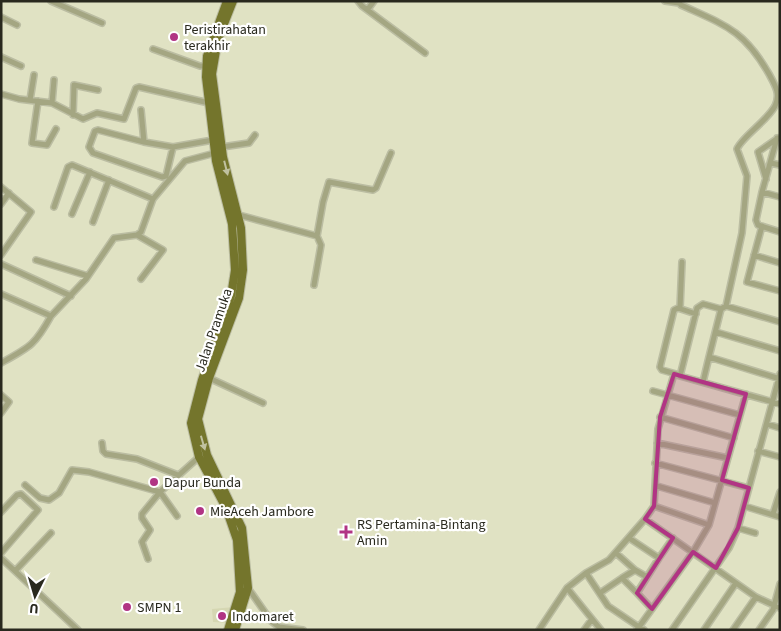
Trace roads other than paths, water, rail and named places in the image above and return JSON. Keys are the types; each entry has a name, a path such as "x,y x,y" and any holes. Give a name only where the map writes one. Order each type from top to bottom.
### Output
{"main road":[{"name":"Jalan Pramuka","path":"227,1 206,66 215,153 232,224 239,270"},
{"name":"Jalan Pramuka","path":"233,1 222,19 212,66 222,147 239,215 239,270 235,297 199,414 200,432 207,455 242,528 248,588 235,630"},
{"name":"Jalan Pramuka","path":"228,630 240,590 237,540 226,508 199,457 192,431 191,414 235,297"}],"street":[{"path":"51,1 102,23"},
{"path":"358,1 424,53"},
{"path":"368,9 374,1"},
{"path":"665,1 679,2 719,22 743,37 761,61 778,92 776,105 770,114 737,149 747,176 742,233 703,382"},
{"path":"1,17 17,25"},
{"path":"153,49 200,66 206,66"},
{"path":"1,58 21,66"},
{"path":"30,100 34,75"},
{"path":"52,103 54,80"},
{"path":"72,115 74,85 98,90"},
{"path":"1,94 52,103 83,119 97,113 123,120 136,88 139,87 209,103"},
{"path":"38,101 32,143 47,145 56,129"},
{"path":"141,110 144,142"},
{"path":"173,147 168,173 162,177 93,153 90,147 95,131 98,130 144,142 173,147 213,140"},
{"path":"222,147 249,143 255,135"},
{"path":"778,138 756,220 762,226 780,232"},
{"path":"766,180 758,152 778,138"},
{"path":"1,363 32,346 41,335 51,316 88,276 114,238 137,235 141,232 153,199 185,161 215,153"},
{"path":"314,285 321,245 317,236 322,202 329,182 373,190 391,153"},
{"path":"771,163 780,165"},
{"path":"54,207 69,166 74,165 153,199"},
{"path":"72,214 90,172"},
{"path":"93,222 109,180"},
{"path":"1,187 30,210 31,214 1,255"},
{"path":"762,192 780,197"},
{"path":"1,204 9,193"},
{"path":"239,215 317,236"},
{"path":"762,226 747,282 780,291"},
{"path":"137,235 163,250 140,279"},
{"path":"754,255 780,263"},
{"path":"36,260 88,276"},
{"path":"680,308 682,262"},
{"path":"1,264 71,296"},
{"path":"1,294 51,316"},
{"path":"539,630 568,588 586,573 616,553 654,506 657,486 655,464 660,417 667,394 677,375 696,314 701,305 723,308 780,322"},
{"path":"696,314 680,308 674,310 660,367 677,375 780,404"},
{"path":"716,332 780,351"},
{"path":"672,630 729,548 738,528 779,377 709,357"},
{"path":"209,378 263,403"},
{"path":"653,391 740,415"},
{"path":"586,573 608,606 640,629 693,552 709,525 746,394"},
{"path":"1,395 9,402 1,413"},
{"path":"660,417 734,438"},
{"path":"767,424 780,428"},
{"path":"102,442 103,452 106,454 137,459 178,475"},
{"path":"657,443 728,458"},
{"path":"758,451 780,457"},
{"path":"148,559 142,542 150,530 142,518 160,492 199,457"},
{"path":"655,464 749,488"},
{"path":"25,485 40,498 49,500 59,493 72,470 76,470 160,492 177,516"},
{"path":"657,486 716,503"},
{"path":"773,514 780,492"},
{"path":"1,512 17,495 21,494 38,510 1,553"},
{"path":"654,506 709,525"},
{"path":"744,506 780,517"},
{"path":"645,519 756,597 775,608 780,615"},
{"path":"738,528 755,533"},
{"path":"15,571 51,533"},
{"path":"629,538 659,558"},
{"path":"637,593 673,538"},
{"path":"616,553 635,570 648,577"},
{"path":"1,558 78,630"},
{"path":"600,593 635,570"},
{"path":"622,578 652,609"},
{"path":"704,630 736,583"},
{"path":"759,630 775,608 780,584"},
{"path":"248,588 271,621 286,629 303,630"},
{"path":"568,588 602,630"},
{"path":"733,630 756,597"},
{"path":"584,630 592,619"}],"place":[{"name":"Peristirahatan terakhir","path":"174,37"},
{"name":"Dapur Bunda","path":"154,482"},
{"name":"MieAceh Jambore","path":"200,511"},
{"name":"RS Pertamina-Bintang Amin","path":"346,532"},
{"name":"SMPN 1","path":"127,607"},
{"name":"Indomaret","path":"222,616"}]}
